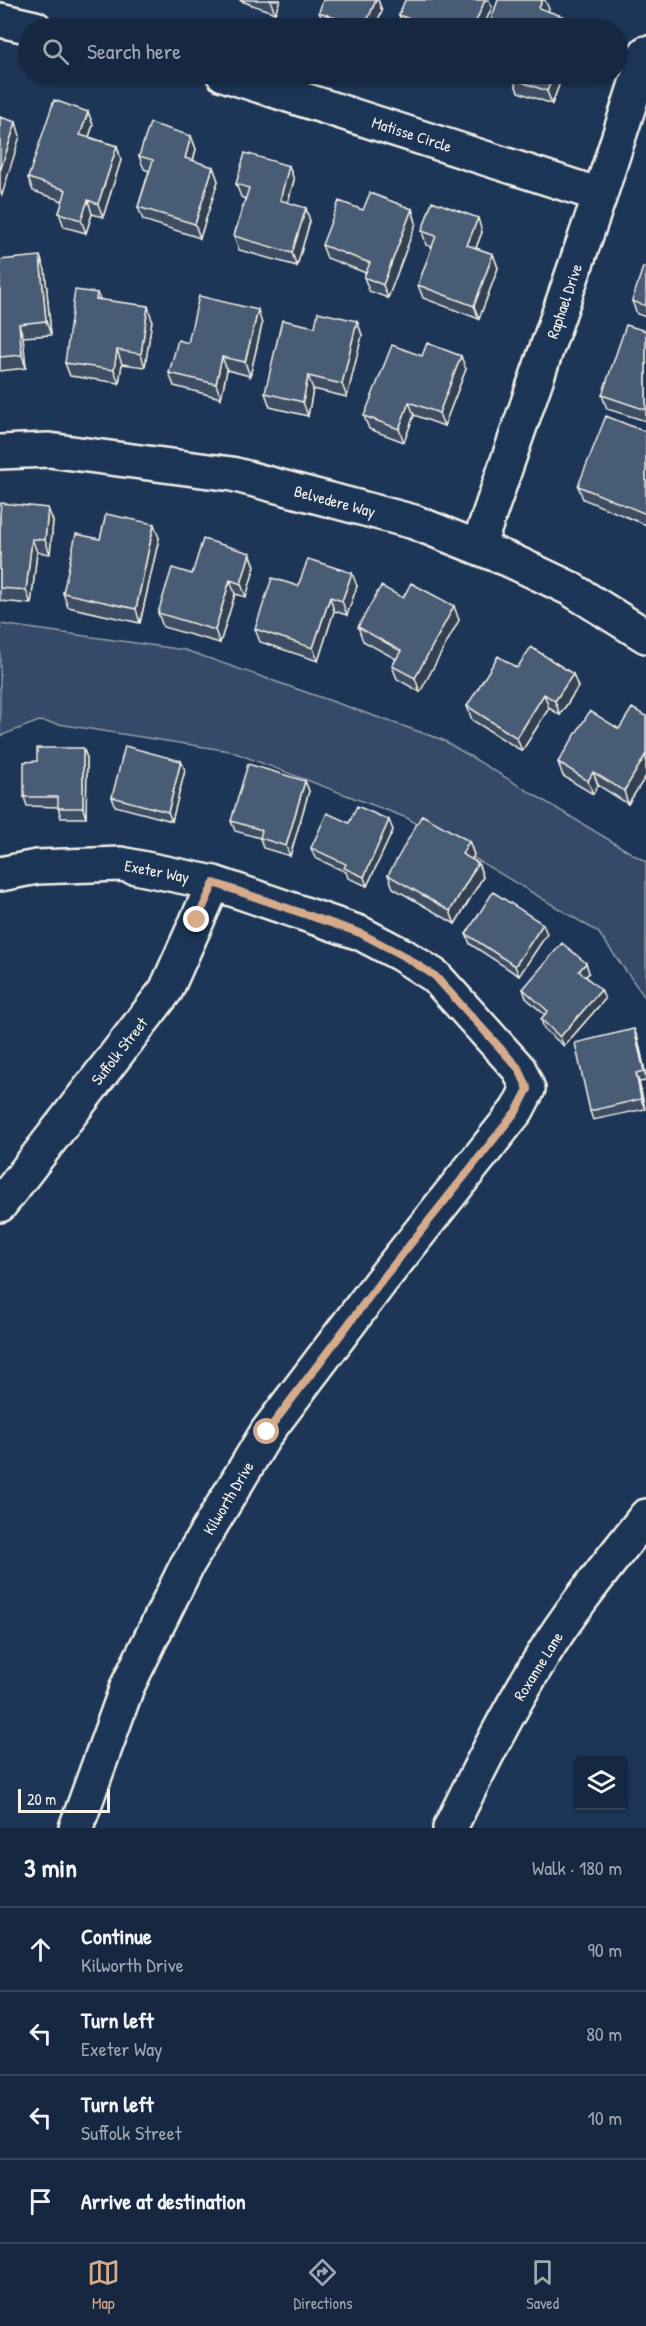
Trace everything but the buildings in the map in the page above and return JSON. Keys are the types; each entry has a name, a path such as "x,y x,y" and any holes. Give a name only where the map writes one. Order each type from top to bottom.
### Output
{"street":[{"path":"0,20 18,24"},
{"name":"Raphael Drive","path":"478,547 600,195 646,53"},
{"name":"Matisse Circle","path":"254,84 600,195"},
{"name":"Belvedere Way","path":"0,452 49,450 232,474 414,522 478,547 569,588 646,636"},
{"name":"Exeter Way","path":"0,874 37,867 121,864 214,883 360,933 402,955 435,976 519,1069 528,1089"},
{"name":"Suffolk Street","path":"0,1205 166,990 214,883"},
{"name":"Kilworth Drive","path":"76,1828 127,1687 187,1565 267,1432 381,1281 517,1110 528,1089"},
{"name":"Roxanne Lane","path":"450,1828 489,1750 543,1654 587,1591 646,1516"}],"shaded area":[{"path":"0,624 185,650 443,740 646,862 646,999 598,932 407,818 230,751 39,721 0,736"}],"route":[{"path":"197,920 214,883 360,933 402,955 435,976 519,1069 528,1089 517,1110 381,1281 267,1432"}]}
